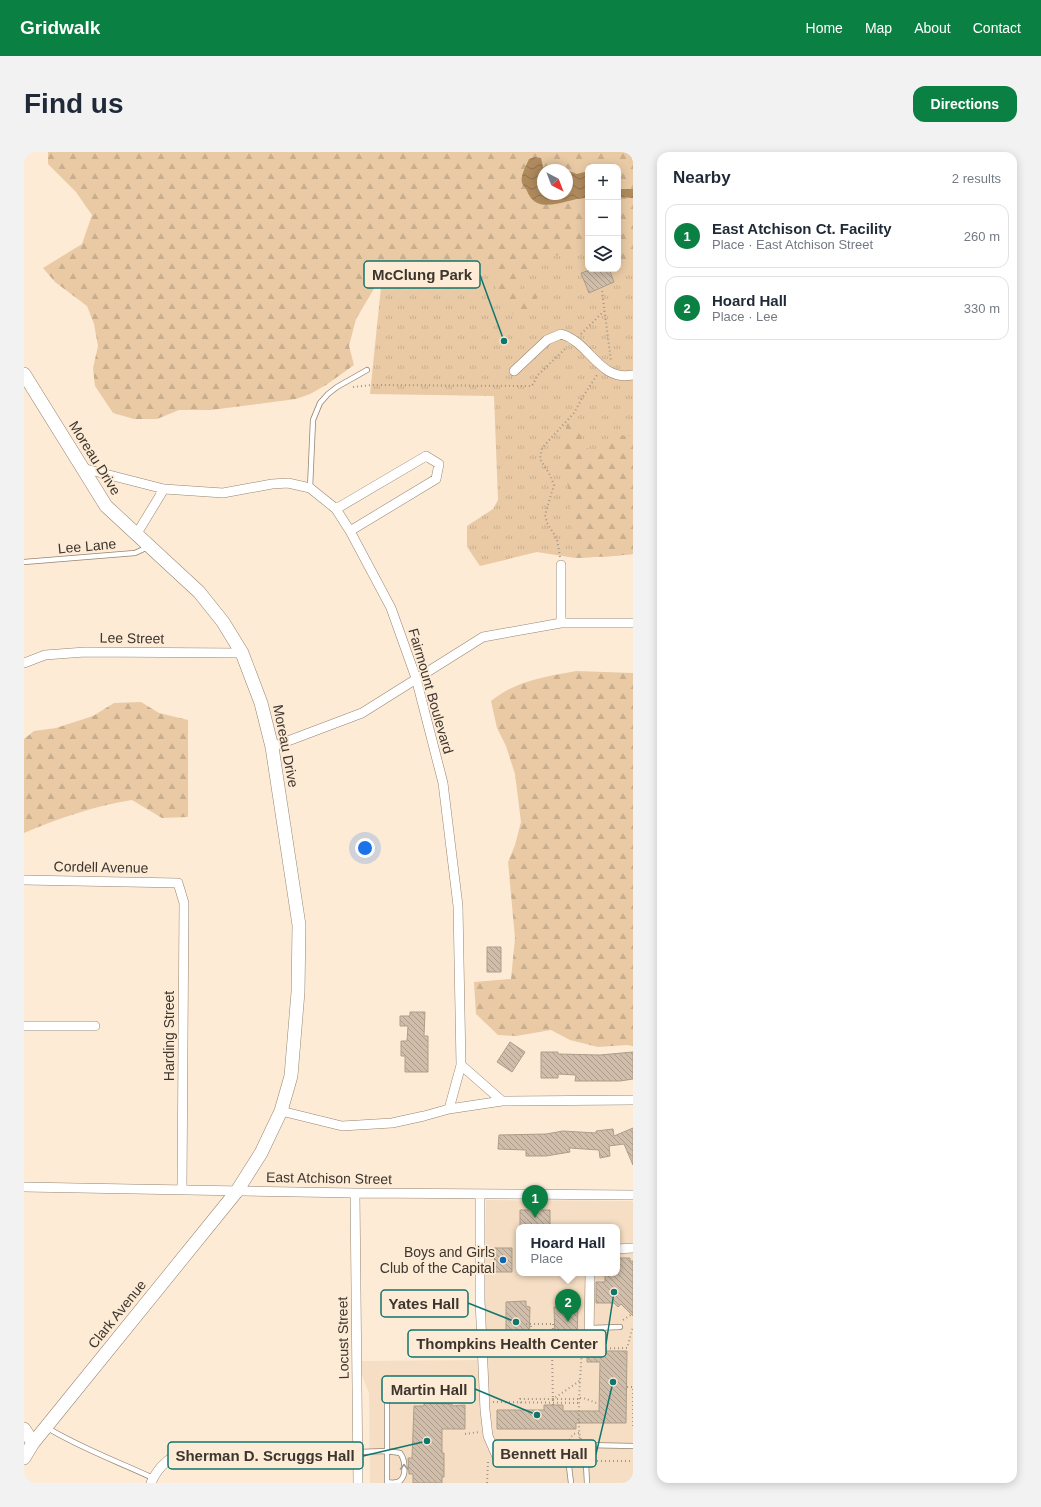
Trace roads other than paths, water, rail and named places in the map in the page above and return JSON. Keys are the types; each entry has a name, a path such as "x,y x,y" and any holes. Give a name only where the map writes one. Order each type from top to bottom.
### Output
{"main road":[{"name":"Moreau Drive","path":"24,374 106,506 200,592 223,622 242,654 261,703 272,747 300,925 298,992 291,1076 281,1111 261,1153 237,1191"},
{"name":"Clark Avenue","path":"24,1458 33,1443 237,1191"},
{"path":"24,1429 33,1443"}],"street":[{"path":"514,371 547,340 561,334 575,339 601,366 608,371 625,377 633,375"},
{"path":"336,509 426,456 438,464 436,479 350,531"},
{"name":"Fairmount Boulevard","path":"82,468 164,489 223,493 272,484 288,483 310,488 336,509 350,531 391,608 416,678 443,783 458,906 461,1065 449,1109"},
{"path":"136,535 164,489"},
{"path":"561,565 561,623"},
{"path":"272,747 362,713 483,637 561,623 633,623"},
{"name":"Lee Street","path":"24,663 45,655 85,652 242,654"},
{"name":"Cordell Avenue","path":"24,880 178,883"},
{"name":"Harding Street","path":"178,883 184,903 182,1189"},
{"path":"24,1026 95,1026"},
{"path":"461,1065 502,1101"},
{"path":"281,1111 342,1126 392,1123 449,1109 502,1101 633,1100"},
{"name":"East Atchison Street","path":"24,1187 355,1193 633,1195"},
{"name":"Locust Street","path":"355,1193 358,1483"},
{"path":"480,1194 482,1340 488,1436 498,1459"},
{"path":"620,1248 633,1248"},
{"path":"589,1333 590,1276"},
{"path":"152,1481 162,1465 182,1451 358,1452"}],"lane":[{"path":"310,488 313,420 320,403 337,387 367,370"},
{"name":"Lee Lane","path":"24,562 135,553 150,546"},
{"path":"589,1333 620,1328"},
{"path":"358,1452 387,1451 400,1453 404,1459 403,1476 400,1481 387,1483 387,1451 388,1385 449,1387"},
{"path":"46,1427 82,1448 127,1466 152,1481"},
{"path":"587,1483 585,1445 633,1446"},
{"path":"498,1459 568,1458 571,1483"}],"water":[{"path":"535,157 541,158 542,164 537,164 537,200 573,200 573,172 577,174 585,172 585,198 546,205 538,203 532,199 522,184 522,177 529,159"},
{"path":"621,189 633,189 633,198 621,197"}],"place":[{"name":"McClung Park","path":"504,341"},
{"name":"East Atchison Ct. Facility","path":"535,1218"},
{"name":"Boys and Girls Club of the Capital","path":"503,1260"},
{"name":"Thompkins Health Center","path":"614,1292"},
{"name":"Yates Hall","path":"516,1322"},
{"name":"Hoard Hall","path":"568,1322"},
{"name":"Bennett Hall","path":"613,1382"},
{"name":"Martin Hall","path":"537,1415"},
{"name":"Sherman D. Scruggs Hall","path":"427,1441"}]}
